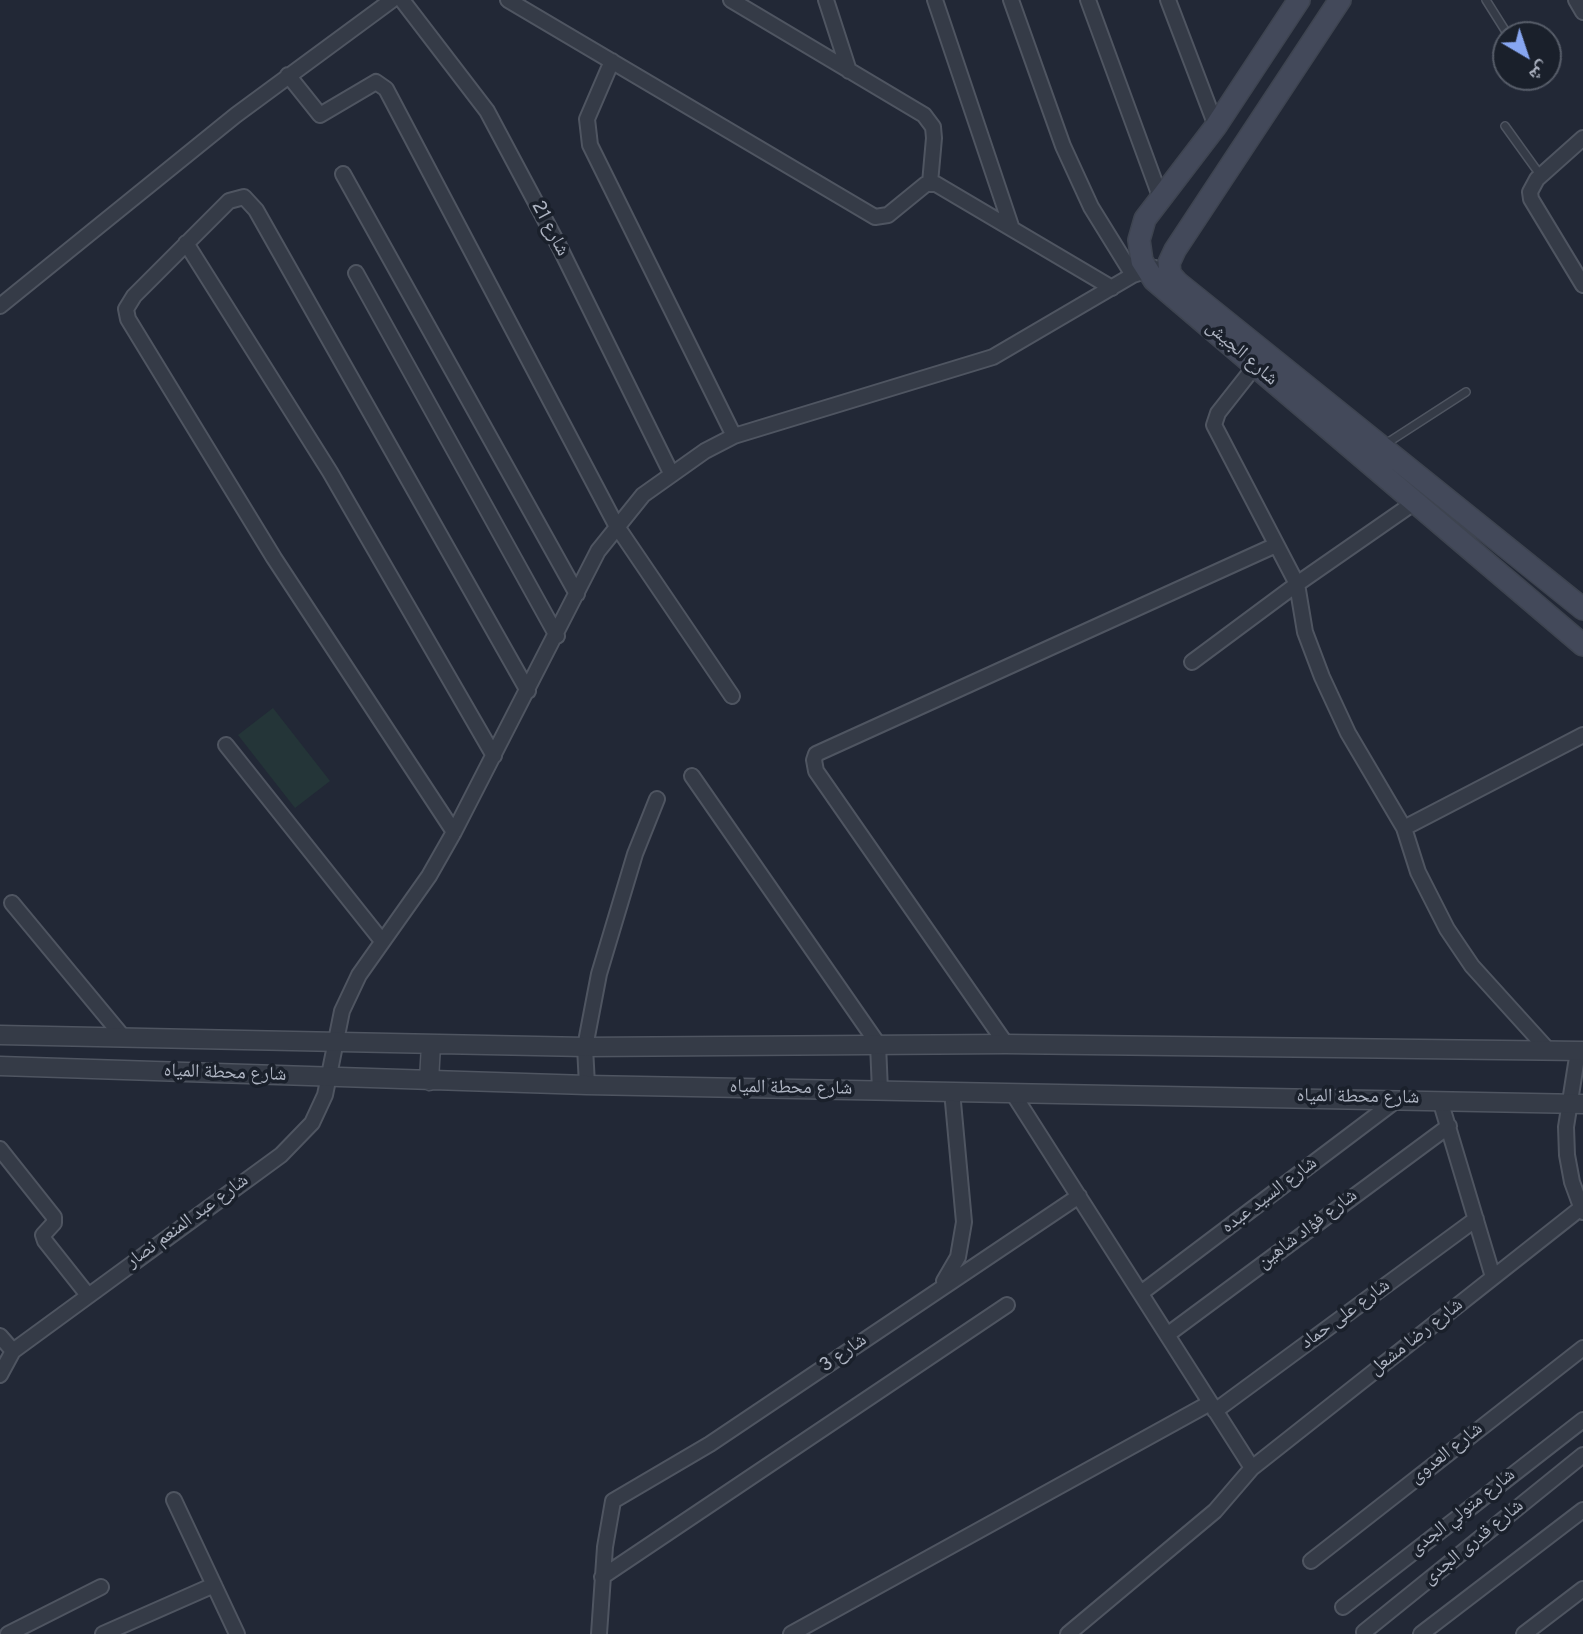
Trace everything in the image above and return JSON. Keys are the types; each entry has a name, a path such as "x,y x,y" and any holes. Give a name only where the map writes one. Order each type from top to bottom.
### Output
{"main road":[{"path":"1140,273 1139,240 1145,219 1216,126 1299,0"},
{"path":"1169,263 1340,0"},
{"name":"شارع الجيش","path":"1169,263 1170,274 1177,282 1583,608"},
{"name":"شارع الجيش","path":"1140,273 1255,366 1583,645"},
{"path":"1474,552 1490,531"}],"street":[{"path":"0,306 288,75 392,0"},
{"name":"شارع 21","path":"402,0 487,111 560,248 671,473"},
{"path":"508,0 875,217 888,215 930,183 934,138 930,121 904,101 849,71 737,2"},
{"path":"826,0 849,71"},
{"path":"935,0 1011,226"},
{"path":"1011,0 1062,146 1091,207 1140,273"},
{"path":"1088,0 1161,199"},
{"path":"1168,0 1216,126"},
{"path":"1576,0 1583,12"},
{"path":"612,61 587,120 590,145 734,436"},
{"path":"288,75 320,116 376,82 386,89 616,525 732,696"},
{"path":"1583,138 1532,185 1531,200 1583,285"},
{"path":"343,174 577,594"},
{"path":"930,183 1011,226 1112,288"},
{"path":"454,832 274,558 130,324 128,304 229,201 238,196 252,204 528,691"},
{"path":"186,243 330,472 494,756"},
{"name":"شارع عبد المنعم نصار","path":"0,1375 13,1351 290,1146 312,1123 321,1108 334,1042 351,991 382,941 429,876 454,832 557,636 593,560 616,525 643,495 671,473 734,436 993,357 1140,273 1169,263"},
{"path":"356,273 557,636"},
{"path":"1255,366 1214,423 1297,584 1306,632 1322,677 1348,733 1404,828 1418,872 1447,929 1472,966 1549,1051"},
{"path":"1192,662 1297,584 1415,502"},
{"path":"1006,1044 816,771 816,754 1276,545"},
{"path":"1404,828 1583,735"},
{"path":"226,745 382,941"},
{"path":"692,776 878,1044 880,1091"},
{"path":"587,1085 585,1047 599,974 635,853 657,799"},
{"path":"12,904 124,1038"},
{"name":"شارع محطة المياه","path":"0,1035 585,1047 1006,1044 1580,1051"},
{"path":"429,1081 431,1044"},
{"path":"1580,1051 1577,1104 1567,1155 1582,1210"},
{"name":"شارع محطة المياه","path":"0,1066 587,1085 1577,1104"},
{"path":"931,1293 947,1278 958,1257 964,1222 952,1091"},
{"path":"1012,1092 1252,1468"},
{"name":"شارع السيد عبده","path":"1141,1293 1398,1099"},
{"path":"1440,1100 1493,1277"},
{"name":"شارع فؤاد شاهين","path":"1167,1335 1449,1126"},
{"path":"0,1149 54,1217 54,1223 43,1235 45,1241 88,1294"},
{"name":"شارع 3","path":"601,1577 609,1510 616,1499 710,1444 1079,1196"},
{"name":"شارع رضا مشعل","path":"1068,1634 1215,1511 1252,1468 1582,1210"},
{"name":"شارع على حماد","path":"791,1634 1213,1407 1476,1219"},
{"path":"599,1634 601,1577 1007,1305"},
{"path":"0,1336 13,1351"},
{"name":"شارع العدوى","path":"1311,1561 1583,1348"},
{"name":"شارع متولي الجدى","path":"1343,1607 1583,1420"},
{"name":"شارع قدرى الجدى","path":"1364,1632 1583,1455"},
{"path":"174,1500 237,1634"},
{"path":"1421,1634 1583,1510"},
{"path":"103,1634 214,1585"},
{"path":"8,1634 102,1587"},
{"path":"1524,1634 1583,1590"}],"lane":[{"path":"1486,0 1499,21"},
{"path":"1505,126 1541,176"},
{"path":"1383,446 1466,393"}],"shaded area":[{"path":"273,708 330,781 295,808 238,735"}]}
